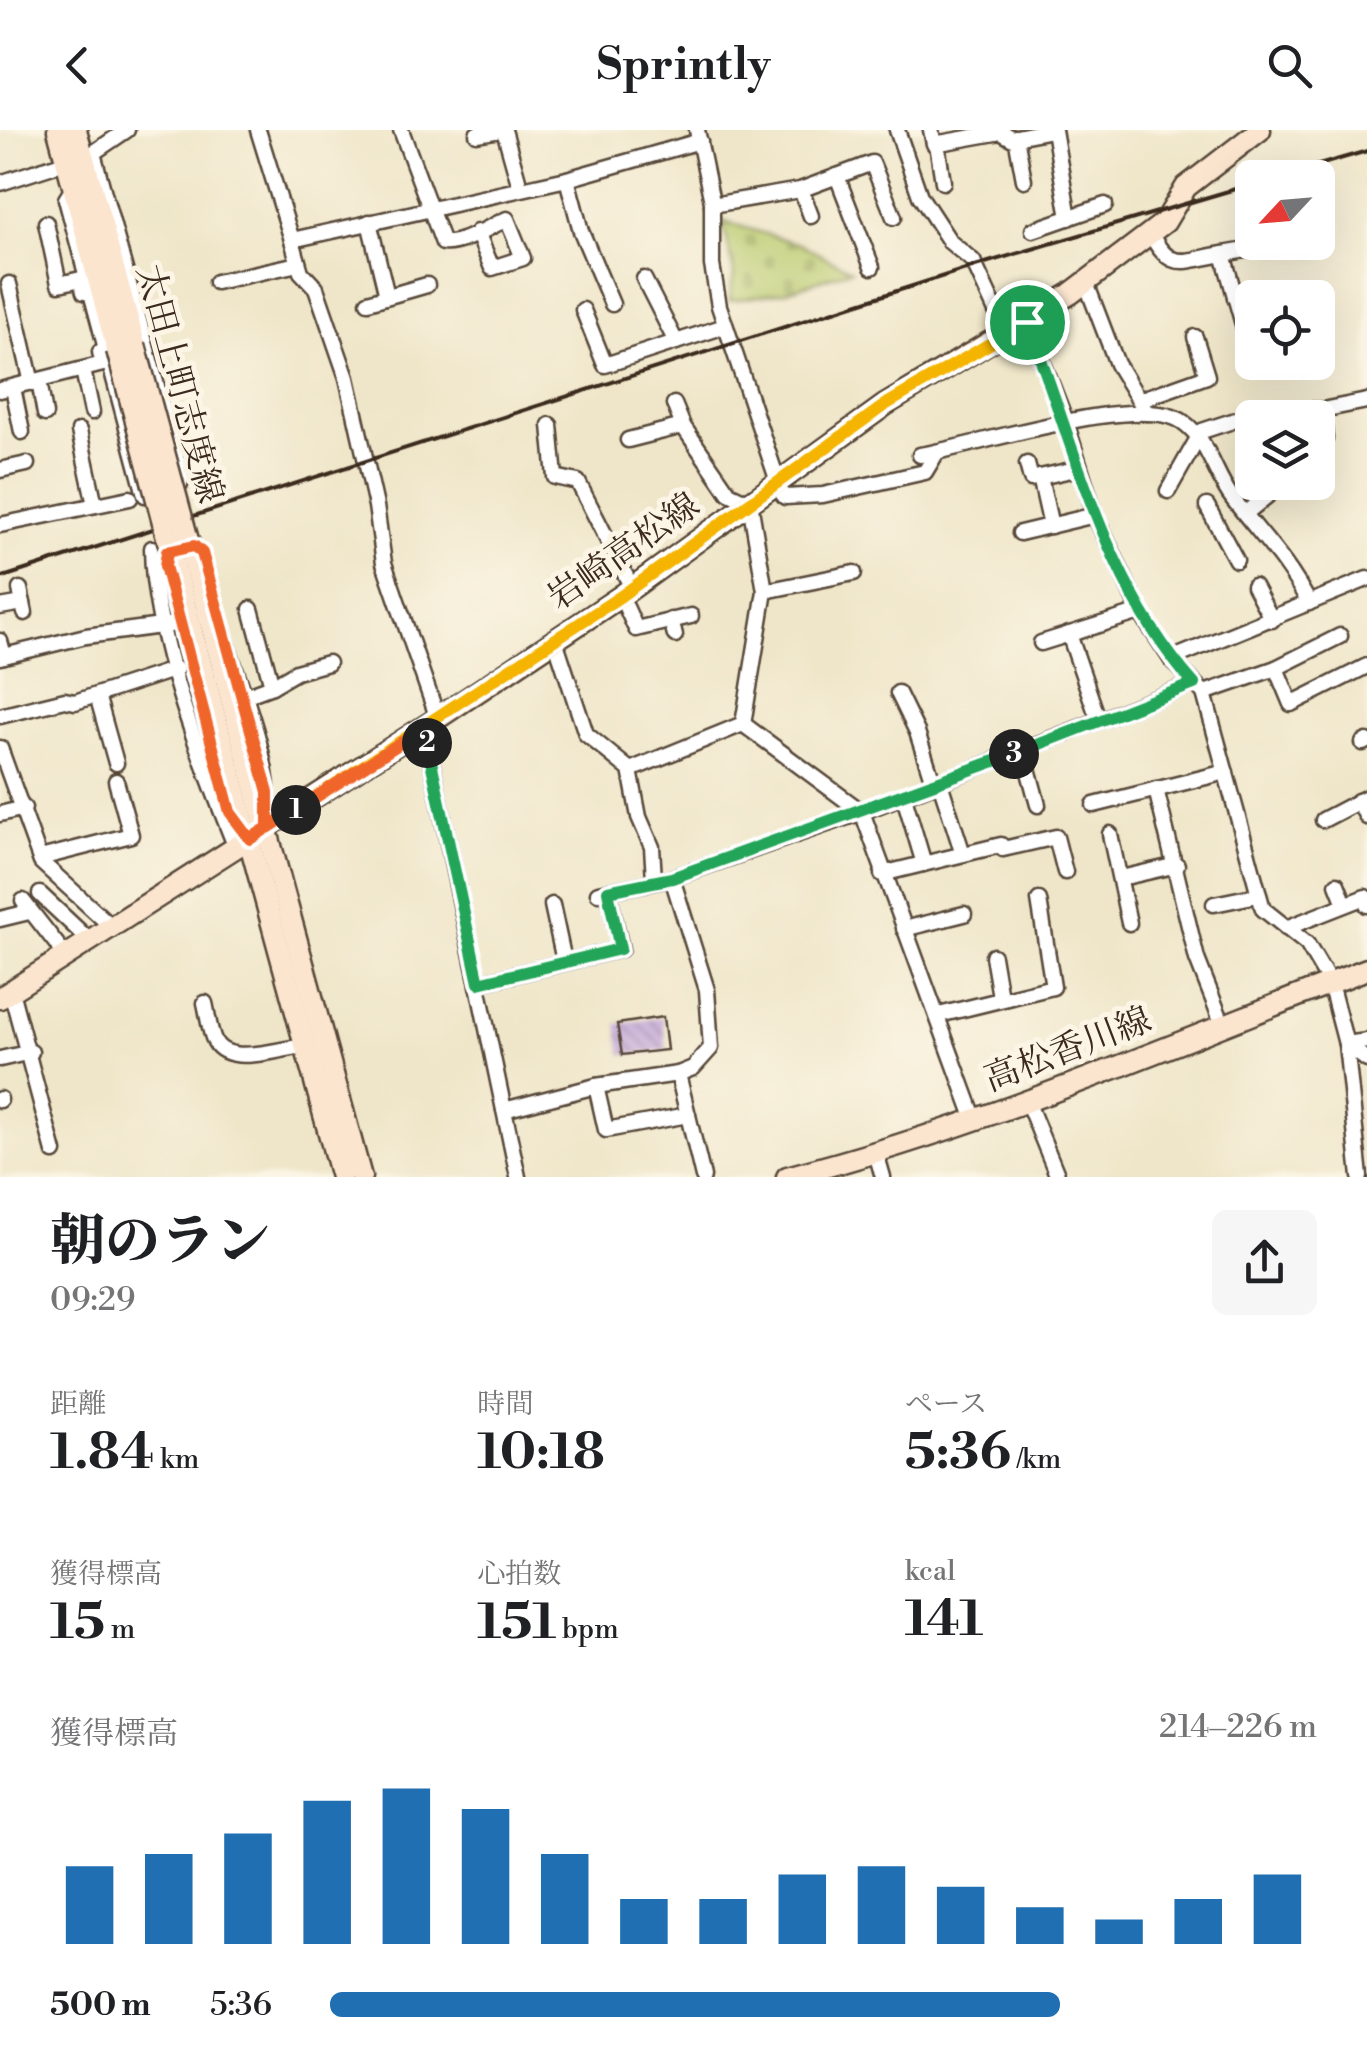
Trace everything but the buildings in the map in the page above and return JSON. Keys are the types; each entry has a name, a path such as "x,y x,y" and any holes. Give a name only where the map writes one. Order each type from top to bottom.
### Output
{"main road":[{"name":"太田上町志度線","path":"58,130 81,157"},
{"name":"太田上町志度線","path":"76,130 126,348 205,639 251,838 340,1177"},
{"name":"岩崎高松線","path":"6,994 556,640 885,405 1007,335 1086,282 1165,222 1186,187 1260,130"},
{"name":"太田上町志度線","path":"81,157 74,188 126,348"},
{"name":"太田上町志度線","path":"251,838 361,1177"},
{"name":"高松香川線","path":"786,1177 975,1120 1330,983 1363,974"}],"street":[{"path":"0,183 81,157 127,130"},
{"path":"258,130 298,264 316,288 347,378 376,506 384,563 431,723 518,1177"},
{"path":"402,130 443,244 477,232"},
{"path":"476,134 502,130 520,187"},
{"path":"897,130 920,196 950,242 973,261 1007,335"},
{"path":"943,182 934,137 1046,131 1069,218"},
{"path":"1006,133 1024,180"},
{"path":"292,240 566,179 701,134 712,205 712,265 725,326 785,497 823,495 926,472 937,452"},
{"path":"74,188 66,199 145,495 180,484 182,477 81,157"},
{"path":"712,205 801,190 872,163 894,218"},
{"path":"836,176 872,267"},
{"path":"566,179 581,231 612,304"},
{"path":"801,190 810,216"},
{"path":"1033,230 1106,206"},
{"path":"369,222 387,296"},
{"path":"22,432 7,389 103,364 81,280 59,284 46,223"},
{"path":"1150,234 1162,256 1170,262 1235,252"},
{"path":"1223,254 1235,295"},
{"path":"216,282 298,264"},
{"path":"644,279 676,342"},
{"path":"1086,282 1117,364 1144,406 1180,420 1197,434 1245,512 1287,561 1309,604"},
{"path":"10,284 45,414"},
{"path":"368,302 427,285"},
{"path":"582,310 605,365 725,326"},
{"path":"1027,322 1066,422 1096,515 1140,612 1171,659 1199,689 1226,772 1258,895 1272,919 1307,944 1330,983 1346,1044 1360,1177"},
{"path":"920,455 1036,425 1144,406 1207,376 1194,338"},
{"path":"83,370 92,412"},
{"path":"674,404 683,426 728,493 750,503 765,591 743,724"},
{"path":"1335,408 1366,404"},
{"path":"1168,492 1197,434 1235,421"},
{"path":"550,425 555,477 578,482 627,592 636,629 673,628 691,616"},
{"path":"628,440 683,426"},
{"path":"79,431 96,505"},
{"path":"0,470 27,464"},
{"path":"1027,464 1031,479 1080,468"},
{"path":"1040,477 1051,526"},
{"path":"0,526 130,498"},
{"path":"1236,560 1210,513 1245,512 1260,500"},
{"path":"1020,533 1096,515"},
{"path":"194,546 202,553 215,613 244,696 268,792 251,838 230,812 165,566 167,552 194,546"},
{"path":"152,548 153,587 170,625 176,669 200,755 251,838"},
{"path":"765,591 854,572"},
{"path":"1171,659 1309,604 1367,574"},
{"path":"1254,586 1272,620"},
{"path":"0,606 22,602"},
{"path":"251,608 272,686"},
{"path":"1041,643 1140,612"},
{"path":"1,651 170,625"},
{"path":"1069,634 1094,710"},
{"path":"479,983 620,949 603,892 672,878 904,797 1023,750 1199,689 1276,668 1340,636"},
{"path":"556,640 586,734 630,770 639,817 652,846 654,879"},
{"path":"244,696 328,662"},
{"path":"1276,668 1290,704 1367,666"},
{"path":"0,716 97,696 176,669"},
{"path":"898,693 917,732 963,854"},
{"path":"97,696 116,763"},
{"path":"630,770 743,724"},
{"path":"743,724 862,812 975,1120"},
{"path":"0,748 40,858 112,926"},
{"path":"1023,750 1038,804"},
{"path":"1094,805 1226,772"},
{"path":"40,858 132,834 116,782"},
{"path":"1156,789 1196,959 1223,1025"},
{"path":"904,797 924,864"},
{"path":"1323,820 1363,799 1367,817"},
{"path":"0,814 24,808"},
{"path":"1110,834 1129,923"},
{"path":"882,874 963,854 1056,838 1064,872"},
{"path":"1121,878 1177,866"},
{"path":"504,1110 596,1086 678,1074 694,1068 711,1048 707,990 672,878"},
{"path":"1336,884 1345,904"},
{"path":"40,894 90,941"},
{"path":"1214,904 1258,895"},
{"path":"1286,928 1364,897 1367,905"},
{"path":"939,1015 1053,987 1038,900"},
{"path":"552,905 564,961"},
{"path":"0,919 26,906 66,956"},
{"path":"904,930 964,914"},
{"path":"993,956 1000,997"},
{"path":"6,994 31,1052 54,1152"},
{"path":"204,1003 215,1043 225,1052 236,1055 305,1046"},
{"path":"1346,1044 1367,1041"},
{"path":"1346,1044 1367,1060"},
{"path":"0,1059 31,1052"},
{"path":"678,1074 703,1177"},
{"path":"596,1086 606,1130 688,1115"},
{"path":"1027,1101 1058,1177"},
{"path":"876,1152 883,1177"}],"green space":[{"path":"723,221 799,244 851,270 784,292 729,301 734,274"}],"railway":[{"path":"1335,160 1367,151"},
{"path":"0,578 975,266 1235,189"}],"route":[{"path":"1027,322 885,405 621,596 268,828 268,792 202,553 194,546 167,552 165,566 230,812 250,839 268,828 424,728 479,983 620,949 608,891 669,879 862,812 1194,684 1148,628 1096,515 1066,422 1027,322"}]}
